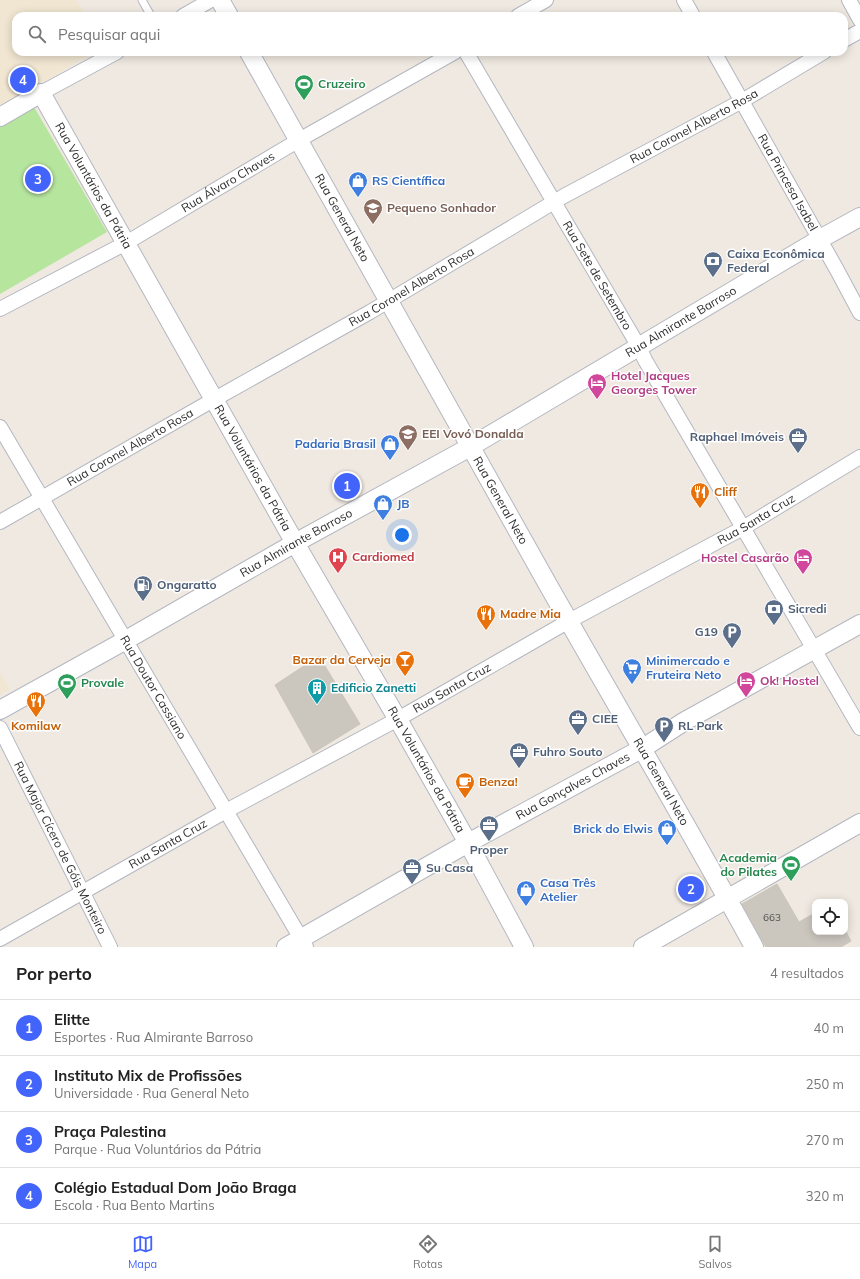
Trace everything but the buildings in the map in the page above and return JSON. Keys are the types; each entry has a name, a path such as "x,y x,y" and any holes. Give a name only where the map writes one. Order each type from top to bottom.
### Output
{"street":[{"path":"190,12 211,0"},
{"path":"220,0 227,12"},
{"path":"525,12 546,0"},
{"path":"684,0 691,12"},
{"path":"849,0 860,20"},
{"path":"848,38 860,31"},
{"path":"0,117 110,56"},
{"name":"Rua General Neto","path":"251,56 470,447 643,748 754,947"},
{"name":"Rua Álvaro Chaves","path":"0,309 126,243 299,140 448,56"},
{"name":"Rua Sete de Setembro","path":"468,56 860,728"},
{"name":"Rua Princesa Isabel","path":"716,56 820,239 860,313"},
{"name":"Rua Coronel Alberto Rosa","path":"0,522 388,301 553,203 742,101 817,56"},
{"name":"Rua Voluntários da Pátria","path":"41,93 213,400 398,719 468,843 524,947"},
{"name":"Rua Almirante Barroso","path":"0,710 295,543 470,447 820,239 860,217"},
{"name":"Rua Doutor Cassiano","path":"0,427 226,811 298,944"},
{"name":"Rua Santa Cruz","path":"0,939 226,811 398,719 569,621 743,528 860,457"},
{"name":"Rua Gonçalves Chaves","path":"298,944 468,843 643,748 685,721 860,624"},
{"name":"Rua Major Cícero de Góis Monteiro","path":"0,728 110,947"},
{"path":"643,947 728,900 860,823"}],"lane":[{"path":"142,0 149,12"}],"shaded area":[{"path":"0,0 76,0 84,12 12,12 12,56 86,56 0,108"},
{"path":"0,673 10,689 0,695"}],"green space":[{"path":"34,107 107,232 0,294 0,127"}],"place":[{"name":"Colégio Estadual Dom João Braga","path":"23,80"},
{"name":"Cruzeiro","path":"304,101"},
{"name":"Praça Palestina","path":"38,179"},
{"name":"RS Científica","path":"358,198"},
{"name":"Pequeno Sonhador","path":"373,225"},
{"name":"Caixa Econômica Federal","path":"713,278"},
{"name":"Hotel Jacques Georges Tower","path":"597,400"},
{"name":"EEI Vovó Donalda","path":"408,451"},
{"name":"Raphael Imóveis","path":"798,454"},
{"name":"Padaria Brasil","path":"390,461"},
{"name":"Elitte","path":"347,486"},
{"name":"Cliff","path":"700,509"},
{"name":"JB","path":"383,521"},
{"name":"Cardiomed","path":"338,574"},
{"name":"Hostel Casarão","path":"803,575"},
{"name":"Ongaratto","path":"143,602"},
{"name":"Sicredi","path":"774,626"},
{"name":"Madre Mia","path":"486,631"},
{"name":"G19","path":"732,649"},
{"name":"Bazar da Cerveja","path":"405,677"},
{"name":"Minimercado e Fruteira Neto","path":"632,685"},
{"name":"Ok! Hostel","path":"746,698"},
{"name":"Provale","path":"67,700"},
{"name":"Edificio Zanetti","path":"317,705"},
{"name":"Komilaw","path":"36,718"},
{"name":"CIEE","path":"578,736"},
{"name":"RL Park","path":"664,743"},
{"name":"Fuhro Souto","path":"519,769"},
{"name":"Benza!","path":"465,799"},
{"name":"Proper","path":"489,842"},
{"name":"Brick do Elwis","path":"667,846"},
{"name":"Academia do Pilates","path":"791,882"},
{"name":"Su Casa","path":"412,885"},
{"name":"Instituto Mix de Profissões","path":"691,889"},
{"name":"Casa Três Atelier","path":"526,907"}]}
